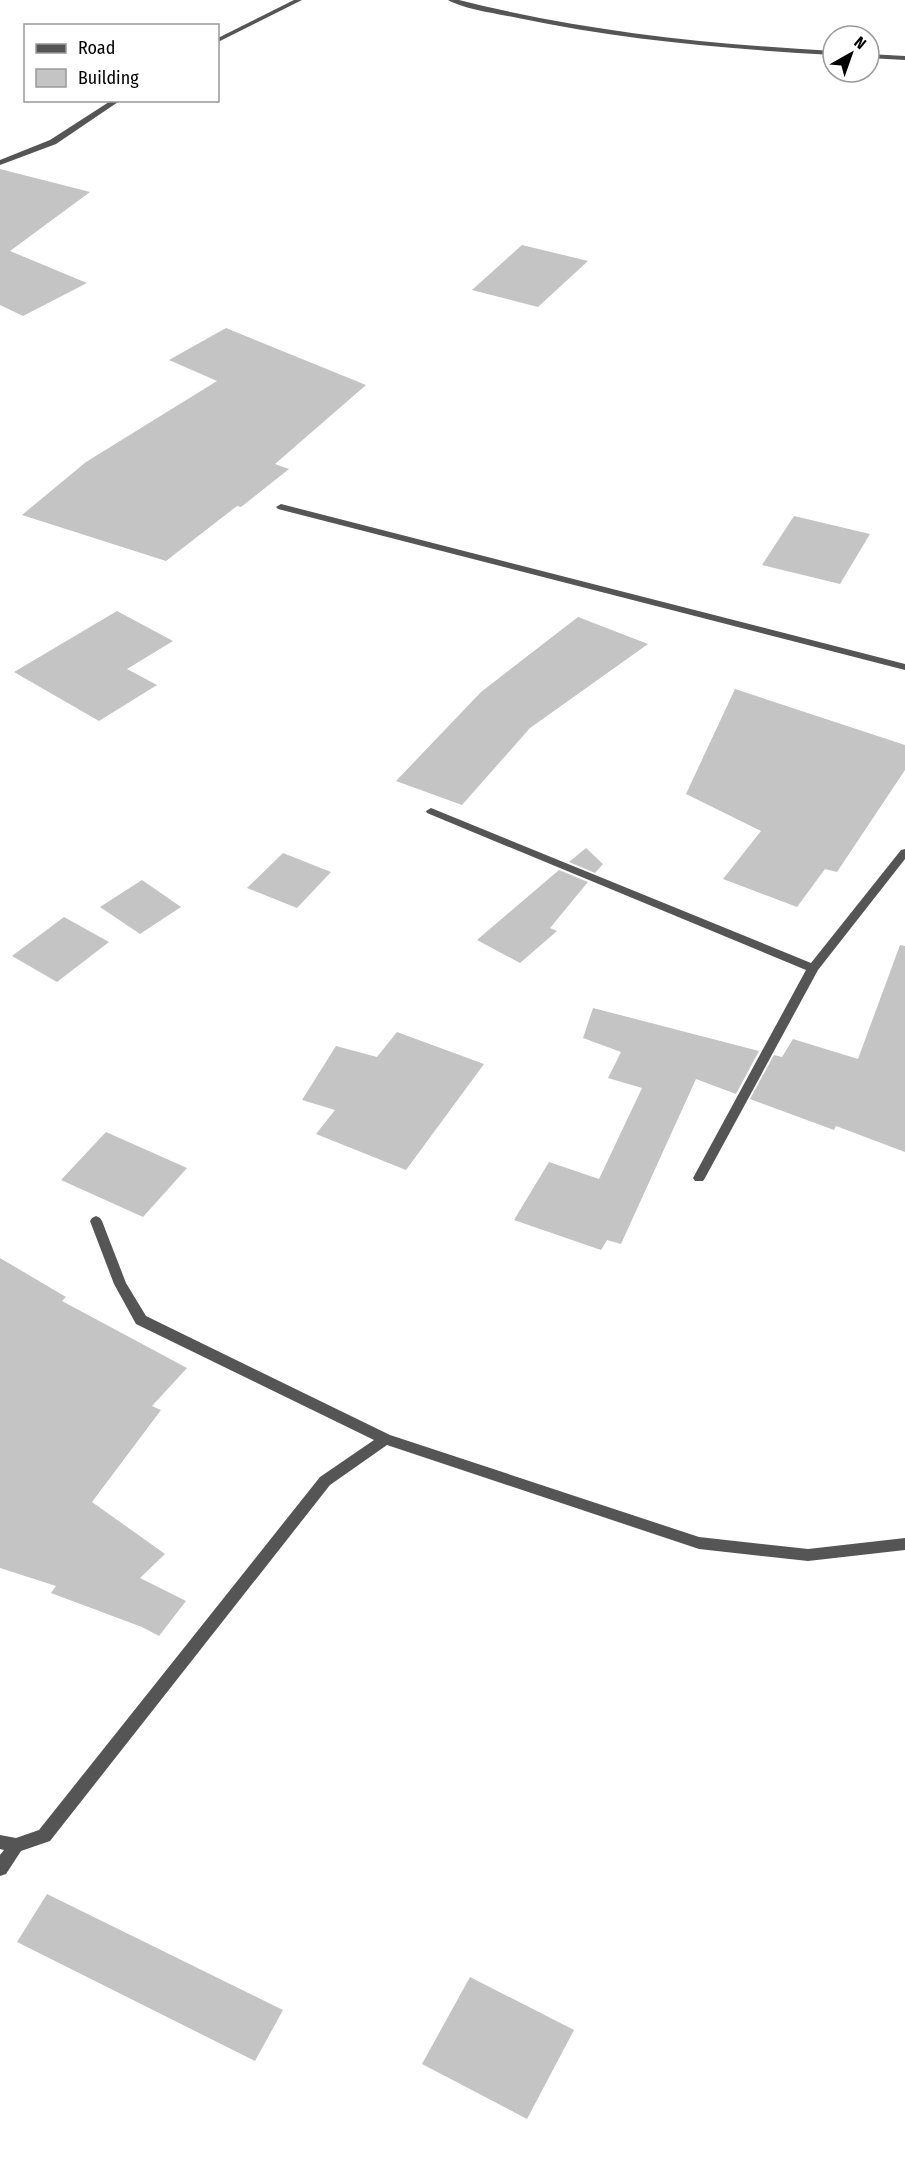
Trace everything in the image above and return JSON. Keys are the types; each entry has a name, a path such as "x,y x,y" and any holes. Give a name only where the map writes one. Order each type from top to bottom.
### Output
{"street":[{"path":"219,40 300,0"},
{"path":"451,0 503,14 588,30 682,42 821,52"},
{"path":"881,57 905,58"},
{"path":"0,163 53,142 115,102"},
{"path":"281,507 905,667"},
{"path":"431,811 813,968"},
{"path":"699,1178 813,968 905,852"},
{"path":"96,1221 120,1284 141,1320 385,1439 699,1543 808,1555 905,1544"},
{"path":"0,1869 8,1844 44,1836 325,1481 385,1439"}],"building":[{"path":"0,169 90,192 10,251 87,283 23,316 0,305"},
{"path":"522,245 588,261 538,307 472,290"},
{"path":"226,328 366,385 275,464 289,469 166,561 22,515 86,462 217,381 169,360"},
{"path":"794,516 870,534 840,584 762,565"},
{"path":"117,611 173,641 127,669 157,685 99,721 14,672"},
{"path":"578,617 648,644 530,728 462,805 396,781 481,692"},
{"path":"735,689 905,745 905,770 837,872 825,869 797,907 723,879 761,831 686,794"},
{"path":"586,848 603,864 595,873 569,862"},
{"path":"283,853 331,872 297,908 247,888"},
{"path":"559,870 588,882 550,928 557,931 520,963 477,940"},
{"path":"142,880 181,907 140,934 100,907"},
{"path":"64,917 109,942 57,982 12,956"},
{"path":"900,945 905,946 905,1152 836,1126 834,1130 750,1099 774,1055 782,1057 793,1039 858,1059"},
{"path":"593,1008 759,1051 736,1094 696,1079 621,1244 607,1240 601,1250 514,1220 549,1162 599,1179 642,1088 608,1078 621,1052 583,1038"},
{"path":"397,1032 484,1064 406,1170 316,1134 335,1110 302,1100 336,1046 377,1057"},
{"path":"106,1132 187,1168 143,1217 61,1180"},
{"path":"0,1258 66,1297 62,1301 187,1368 152,1406 161,1410 92,1502 165,1554 140,1578 186,1601 159,1636 142,1627 51,1593 56,1586 0,1568"},
{"path":"47,1894 283,2010 255,2061 17,1942"},
{"path":"470,1977 574,2030 527,2119 422,2064"}]}
